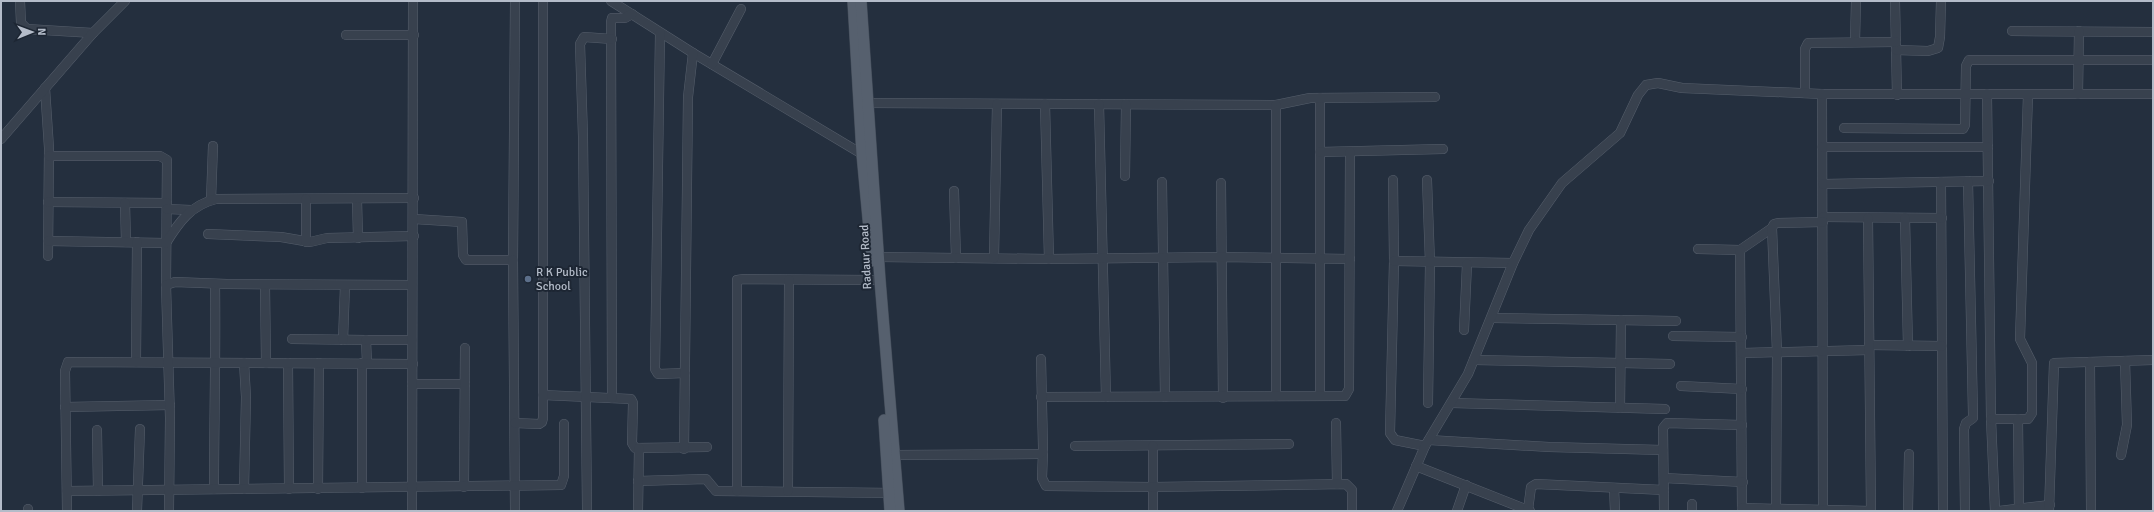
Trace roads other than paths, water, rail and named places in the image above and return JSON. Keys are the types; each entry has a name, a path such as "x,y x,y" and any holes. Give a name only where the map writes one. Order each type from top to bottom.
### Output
{"main road":[{"name":"Radaur Road","path":"853,1 862,154 893,493 898,511"},
{"name":"Radaur Road","path":"861,1 894,455 893,493 890,511"}],"street":[{"path":"20,1 21,23 27,29 93,33"},
{"path":"1,139 93,33 124,1"},
{"path":"412,511 412,285 414,236 412,111 414,35 413,1"},
{"path":"515,1 513,260 515,511"},
{"path":"515,423 542,422 543,1"},
{"path":"611,1 693,53 862,154"},
{"path":"1855,42 1856,1"},
{"path":"1895,1 1897,95"},
{"path":"1805,93 1805,49 1808,43 1855,42 1928,51 1938,48 1941,1"},
{"path":"712,64 741,9"},
{"path":"612,398 611,22 612,18 625,18 632,14"},
{"path":"2012,31 2153,32"},
{"path":"2078,31 2078,94"},
{"path":"660,32 655,368 658,374 685,373"},
{"path":"346,35 414,35"},
{"path":"587,508 584,398 583,137 580,44 584,37 612,39"},
{"path":"684,449 688,97 693,53"},
{"path":"1844,128 1963,129 1965,125 1966,66 1969,60 2153,60"},
{"path":"1397,511 1427,443 1452,403 1474,360 1513,263 1529,230 1551,196 1570,175 1620,133 1638,95 1646,85 1658,83 1682,88 1822,94 2153,94"},
{"path":"45,88 48,156 48,256"},
{"path":"1822,94 1824,351 1823,510"},
{"path":"1987,94 1991,419 1995,511"},
{"path":"1991,419 2028,419 2032,413 2032,363 2020,339 2028,95"},
{"path":"868,103 1276,105 1301,99 1320,98 1435,97"},
{"path":"1320,98 1320,395"},
{"path":"994,258 997,104"},
{"path":"1046,104 1049,259"},
{"path":"1099,104 1104,258 1106,397"},
{"path":"1125,176 1126,104"},
{"path":"1276,105 1276,396"},
{"path":"211,200 213,146"},
{"path":"1822,147 1988,147"},
{"path":"1320,152 1443,149"},
{"path":"1041,397 1223,398 1320,395 1345,396 1348,393 1350,152"},
{"path":"48,156 164,157 168,165 166,285 170,405 170,511"},
{"path":"1393,180 1394,261 1390,433 1394,440 1427,443 1663,450"},
{"path":"1428,180 1430,263 1428,403"},
{"path":"1823,184 1988,180"},
{"path":"1965,511 1964,429 1973,415 1968,181"},
{"path":"1162,182 1165,397"},
{"path":"1942,182 1943,511"},
{"path":"1221,183 1223,398"},
{"path":"954,191 956,258"},
{"path":"166,243 184,216 191,210 211,200 414,198"},
{"path":"306,199 306,242"},
{"path":"357,199 358,238"},
{"path":"48,202 125,203 167,206 191,210"},
{"path":"125,203 126,242"},
{"path":"1698,250 1740,250 1772,228 1774,224 1778,223 1868,218 1942,218"},
{"path":"1868,218 1871,511"},
{"path":"1905,218 1908,346"},
{"path":"414,219 462,222 463,255 466,260 513,260"},
{"path":"1772,228 1777,352 1776,510"},
{"path":"208,234 281,237 306,242 327,238 414,236"},
{"path":"48,241 166,243"},
{"path":"136,362 137,242"},
{"path":"1740,250 1742,337 1742,510 1876,511"},
{"path":"879,257 1049,259 1276,257 1350,259"},
{"path":"1394,261 1467,264 1513,263"},
{"path":"1464,330 1467,264"},
{"path":"737,491 737,280 874,280"},
{"path":"788,492 789,280"},
{"path":"166,285 175,282 265,285 412,285"},
{"path":"214,490 214,403 217,363 215,284"},
{"path":"265,285 266,363"},
{"path":"343,340 345,286"},
{"path":"1492,318 1676,321"},
{"path":"1620,408 1621,320"},
{"path":"1673,336 1742,337"},
{"path":"292,339 412,340"},
{"path":"362,488 364,363 366,340"},
{"path":"1742,353 1942,346"},
{"path":"464,487 465,348"},
{"path":"1041,359 1043,452 1042,478 1046,486 1337,484 1349,485 1352,490 1352,511"},
{"path":"1474,360 1670,364"},
{"path":"1999,511 2049,508 2054,363 2153,360"},
{"path":"2121,455 2127,425 2125,361"},
{"path":"67,511 68,491 65,371 68,362 413,364"},
{"path":"2090,362 2091,511"},
{"path":"244,363 246,397 244,488"},
{"path":"288,363 289,489"},
{"path":"318,489 319,363"},
{"path":"412,384 465,384"},
{"path":"1681,386 1742,389"},
{"path":"543,395 633,400 632,444 635,448 707,448"},
{"path":"1452,403 1665,409"},
{"path":"66,407 170,405"},
{"path":"2018,419 2019,510"},
{"path":"1336,423 1337,484"},
{"path":"1664,511 1664,428 1668,423 1742,425"},
{"path":"68,491 561,485 563,482 564,424"},
{"path":"137,511 139,490 140,428"},
{"path":"97,430 98,491"},
{"path":"1075,446 1289,444"},
{"path":"1153,446 1153,511"},
{"path":"638,511 639,448"},
{"path":"894,455 1034,455 1043,452"},
{"path":"1908,511 1909,454"},
{"path":"1416,466 1466,485 1513,508 1529,510 1531,487 1536,484 1664,490"},
{"path":"1664,478 1743,482"},
{"path":"638,481 706,479 711,482 714,491 893,493"},
{"path":"1457,511 1466,485"},
{"path":"1614,488 1615,511"}],"place":[{"name":"R K Public School","path":"528,279"}]}
